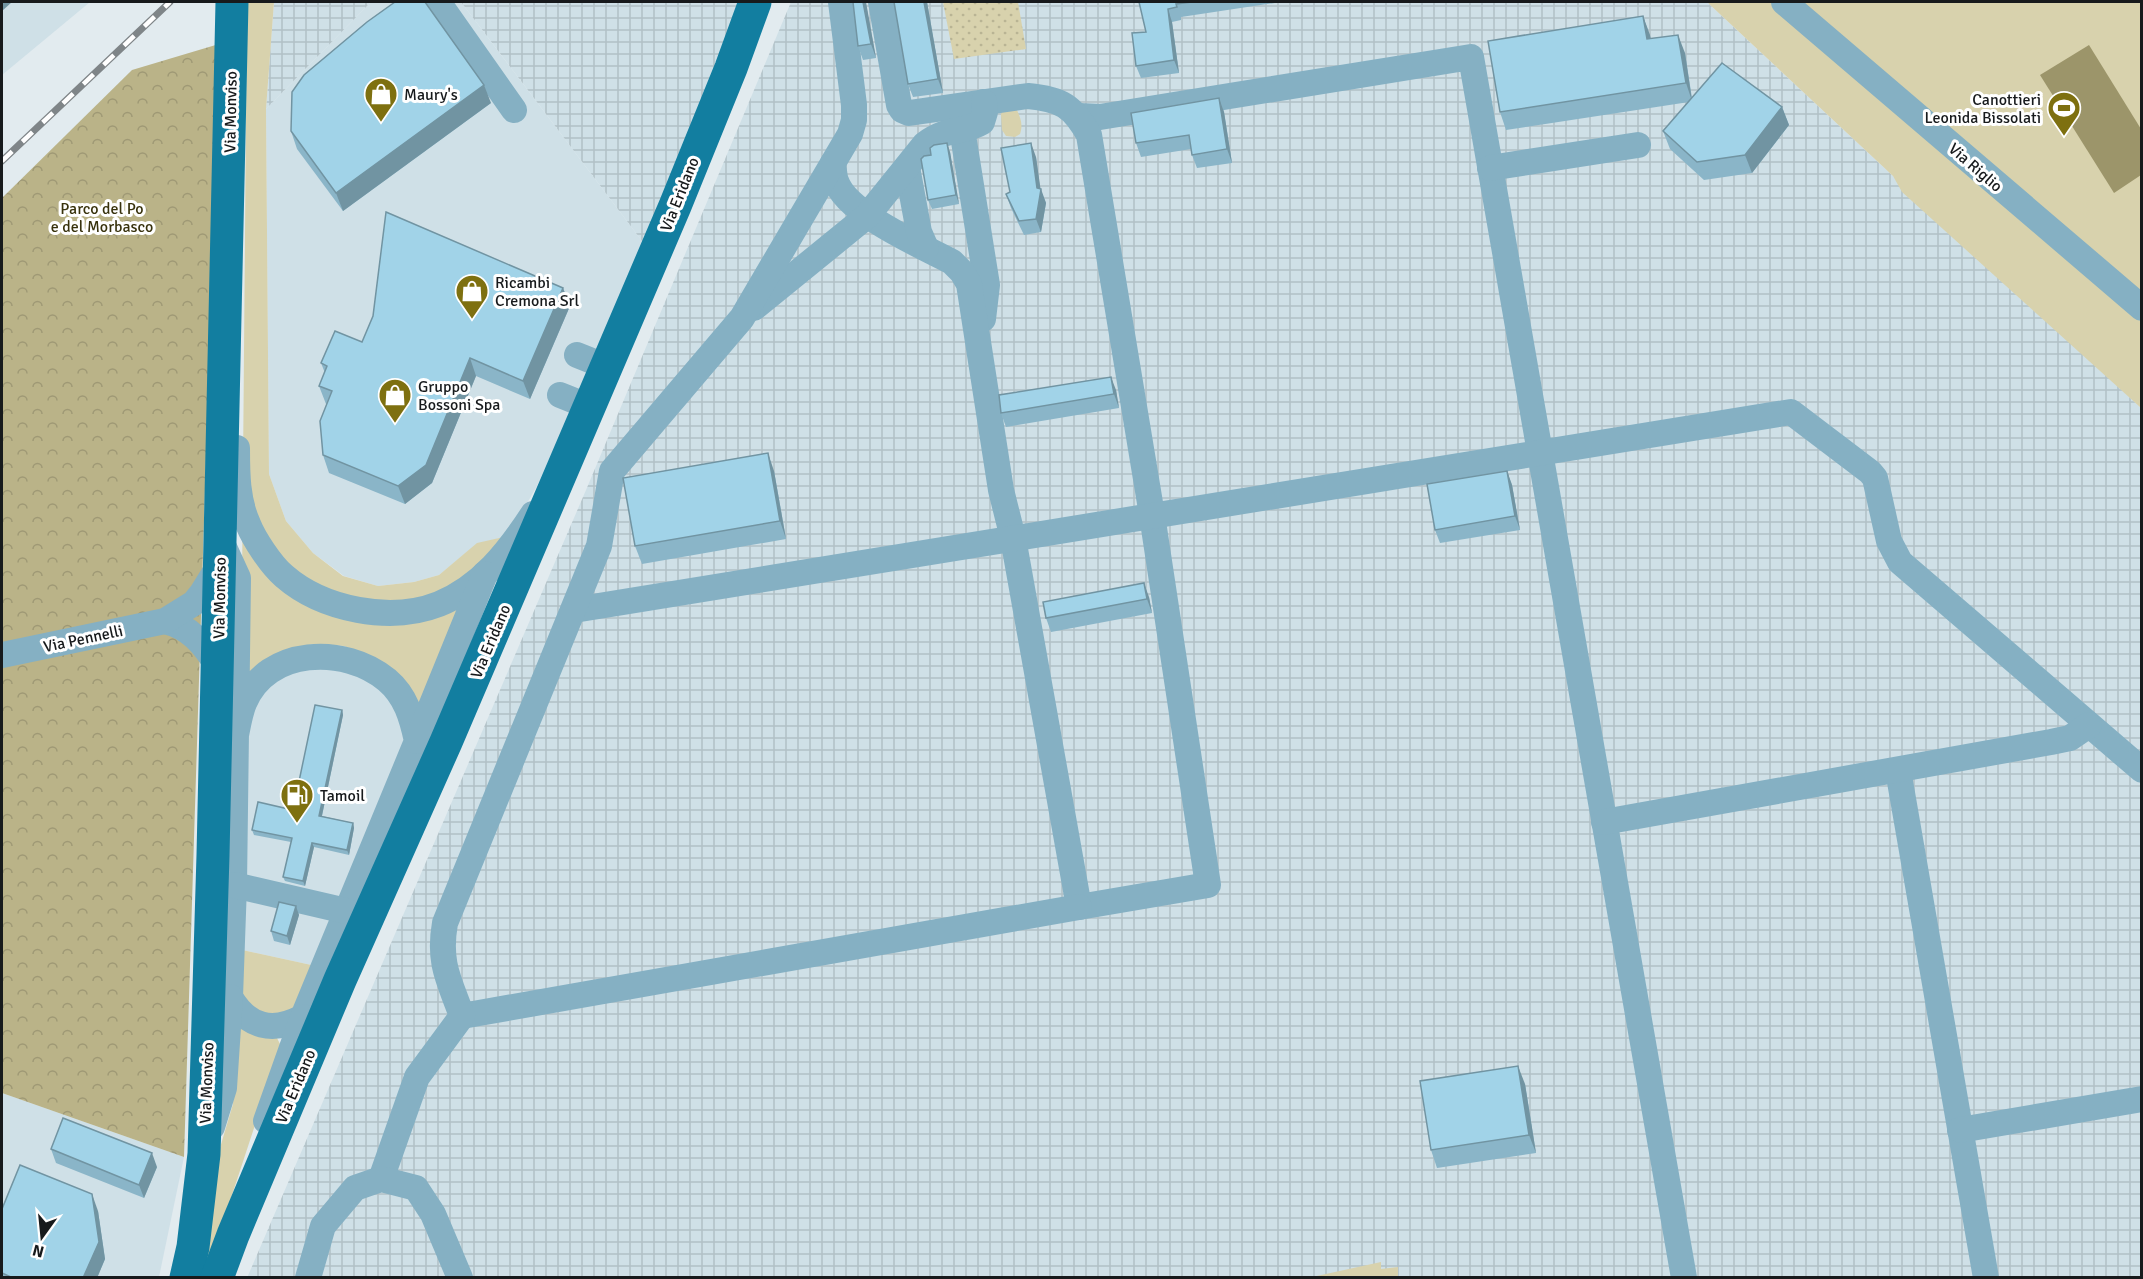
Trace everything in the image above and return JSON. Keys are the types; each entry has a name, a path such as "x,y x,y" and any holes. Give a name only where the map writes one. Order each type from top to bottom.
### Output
{"main road":[{"name":"Via Monviso","path":"186,1278 201,1194 204,1154 218,665 232,2"},
{"name":"Via Eridano","path":"217,1278 340,980 446,742 656,250 755,2"}],"street":[{"path":"438,2 514,110"},
{"path":"462,1016 442,962 441,944 445,923 599,546 612,471 742,318 850,134 854,120 854,105 841,2"},
{"path":"381,1179 417,1077 462,1016 1208,885 1152,515 1089,135 1078,116 1065,104 1047,98 1028,96 909,113 902,111 899,105 881,2"},
{"name":"Via Riglio","path":"1784,2 2142,308"},
{"path":"1078,116 1100,117 1471,57 1684,1278"},
{"path":"742,318 867,216 925,144 936,135 974,127 982,122 985,112 984,102"},
{"path":"962,129 987,285 979,355"},
{"path":"1490,168 1638,145"},
{"path":"832,163 836,183 847,198 867,216 952,262 969,284 1001,490 1013,538 1079,907"},
{"path":"907,167 919,232 926,248"},
{"path":"622,292 644,258 656,250"},
{"path":"227,265 239,344 237,476 241,500 248,524 264,551 284,576 310,592 339,606 369,612 394,613 438,605 456,596 485,574 514,542 568,455"},
{"path":"574,610 1791,412 1875,478 1889,542 1900,562 2142,770"},
{"path":"204,1154 224,1088 234,885 238,578 220,551"},
{"name":"Via Pennelli","path":"2,655 165,621 194,603 202,593 220,551"},
{"path":"253,1189 261,1136 303,1017 485,574"},
{"path":"165,621 178,624 190,632 205,645 218,665"},
{"path":"236,735 244,703 258,682 288,662 329,656 350,660 372,669 388,681 404,700 412,715 417,741"},
{"path":"1604,822 2051,742 2070,738 2089,725"},
{"path":"1898,770 1986,1278"},
{"path":"234,885 346,911"},
{"path":"230,997 236,1008 244,1015 264,1026 274,1028 290,1024 303,1017"},
{"path":"1960,1130 2142,1099"},
{"path":"308,1278 323,1226 355,1188 381,1179 416,1188 433,1214 460,1278"}],"shaded area":[{"path":"2,2 90,2 2,75"},
{"path":"247,2 274,2 266,109 269,474 286,521 313,553 343,576 378,586 414,582 439,575 477,543 508,536 423,718 372,657 344,646 312,644 279,656 241,701"},
{"path":"274,2 371,2 266,109"},
{"path":"371,2 461,2 645,245 537,486 508,536 477,544 439,575 414,582 378,586 344,576 313,553 286,521 269,474 266,109"},
{"path":"461,2 746,2 645,245 521,81"},
{"path":"791,2 1707,2 2141,408 2141,1277 1398,1278 1398,1268 1316,1278 247,1278 586,490"},
{"path":"943,2 1018,2 1026,49 954,59"},
{"path":"1707,2 2141,2 2141,408 1902,192 1893,176"},
{"path":"2089,45 2141,129 2141,175 2114,193 2040,75"},
{"path":"1005,108 1017,110 1020,116 1021,131 1015,137 1006,136 1002,130 1001,114"},
{"path":"312,644 344,646 372,657 423,718 316,966 238,949 241,701 279,656"},
{"path":"238,949 316,966 300,1004 274,1020 240,999"},
{"path":"239,1026 277,1038 281,1046 205,1277 214,1168 233,1104 236,1029"},
{"path":"2,1093 184,1157 159,1277 2,1278"},
{"path":"1381,1262 1381,1269 1398,1267 1398,1277 1312,1277"}],"green space":[{"name":"Parco del Po e del Morbasco","path":"219,44 184,1157 2,1093 2,198 132,70"}],"building":[{"name":"Maury's","path":"395,2 425,2 484,85 336,193 291,131 292,92 304,75 367,22"},
{"path":"853,2 863,2 871,44 858,46"},
{"path":"894,2 924,2 938,79 908,84"},
{"path":"1139,2 1192,2 1176,4 1177,7 1168,9 1174,60 1136,66 1132,33 1146,32"},
{"path":"1643,16 1647,39 1678,35 1686,83 1500,112 1488,41"},
{"path":"1722,63 1782,107 1745,155 1697,162 1663,131"},
{"path":"1219,98 1227,149 1192,155 1189,135 1136,143 1131,113"},
{"path":"947,143 956,195 928,200 921,159 931,155 930,148 934,145"},
{"path":"1031,143 1037,188 1041,189 1036,219 1019,221 1006,194 1010,192 1001,148"},
{"path":"386,212 563,288 523,381 470,358 426,465 398,486 323,455 320,421 332,391 319,386 327,366 321,363 335,331 362,342 373,316"},
{"path":"1111,377 1114,394 1001,413 999,395"},
{"path":"768,453 780,521 635,546 623,478"},
{"path":"1507,471 1515,516 1435,530 1427,484"},
{"path":"1144,583 1147,599 1046,618 1043,602"},
{"path":"315,705 342,710 319,816 353,823 347,850 312,843 303,881 283,877 292,838 252,830 258,802 293,810"},
{"path":"279,902 296,906 287,936 271,931"},
{"path":"1518,1066 1529,1135 1431,1150 1420,1081"},
{"path":"63,1118 152,1153 139,1185 51,1149"},
{"path":"20,1165 92,1194 99,1242 83,1278 13,1278 2,1273 2,1209"}],"railway":[{"path":"2,161 170,2"}],"place":[{"name":"Maury's","path":"381,123"},
{"name":"Canottieri Leonida Bissolati","path":"2064,137"},
{"name":"Ricambi Cremona Srl","path":"472,320"},
{"name":"Gruppo Bossoni Spa","path":"395,424"},
{"name":"Tamoil","path":"297,824"}]}
